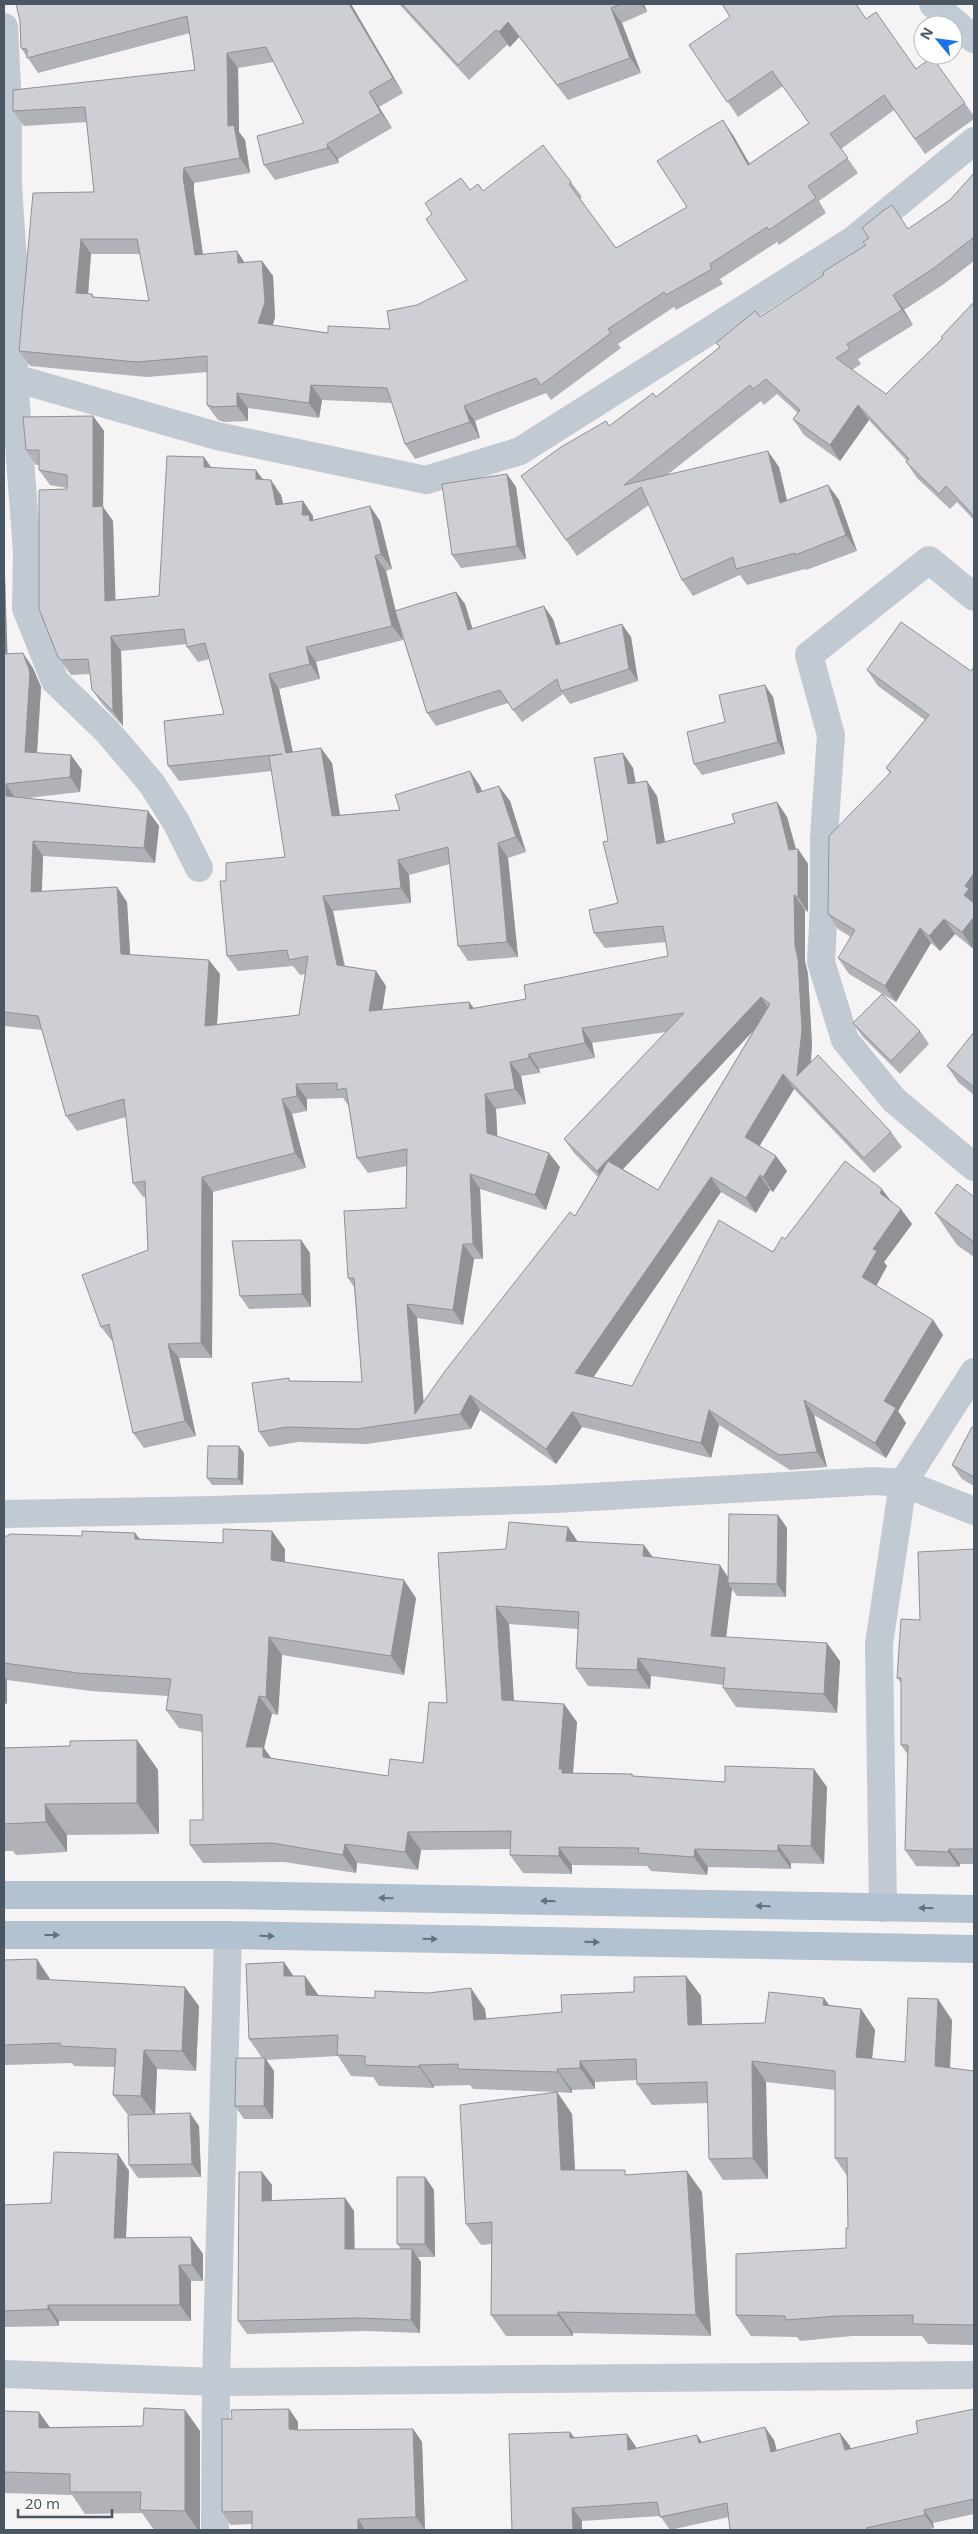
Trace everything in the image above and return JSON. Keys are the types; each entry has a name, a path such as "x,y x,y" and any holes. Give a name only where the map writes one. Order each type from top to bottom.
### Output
{"main road":[{"path":"933,4 974,39"},
{"path":"4,1895 238,1895 974,1909"},
{"path":"4,1935 228,1935 974,1949"}],"street":[{"path":"4,27 8,106 8,184 14,277 9,377 27,552 26,608 56,681 107,731 152,784 176,822 199,868"},
{"path":"9,377 217,436 426,480 520,451 853,240 974,141"},
{"path":"974,597 929,560 809,655 830,734 824,837 824,904 821,962 845,1040 894,1100 974,1167"},
{"path":"883,1908 879,1644 904,1483 974,1372"},
{"path":"4,1514 223,1510 516,1500 843,1482 904,1483 974,1511"},
{"path":"215,2530 216,2382 228,1935"},
{"path":"4,2374 216,2382 974,2375"}],"building":[{"path":"16,4 349,4 393,78 369,92 381,113 327,144 328,148 264,165 257,136 304,123 266,47 227,53 228,126 234,125 240,158 184,168 183,177 195,255 237,251 238,263 262,261 265,302 258,323 328,333 328,326 390,329 387,311 417,305 467,280 426,219 432,214 425,203 461,178 470,190 478,184 483,191 543,145 616,248 687,207 657,161 723,120 748,165 809,123 772,71 727,102 689,45 730,17 722,4 856,4 866,19 876,12 916,69 921,65 938,65 965,103 915,139 884,95 830,134 848,158 808,186 816,198 769,230 767,227 710,264 712,269 666,295 664,292 608,329 611,333 541,385 536,378 464,406 470,422 405,444 387,388 311,385 309,403 237,393 237,406 214,407 207,405 207,356 137,362 19,351 33,193 94,192 85,107 13,111 13,90 195,70 187,16 27,58 27,49 21,48 20,21","holes":["81,239 137,239 149,301 92,297 92,294 76,293"]},
{"path":"402,4 621,4 611,8 630,58 557,85 508,22 499,32 496,30 458,65"},
{"path":"974,173 974,237 934,268 893,295 902,310 847,344 850,349 836,358 886,394 943,338 941,337 974,302 974,516 946,486 939,494 906,462 909,459 858,405 830,445 793,419 800,410 766,379 753,389 750,385 624,485 768,451 780,503 828,485 846,535 795,555 795,553 736,569 733,557 682,580 641,487 566,540 521,476 561,447 606,421 609,426 653,393 656,397 720,347 716,343 755,311 760,317 824,275 823,272 866,245 863,242 869,238 862,228 884,210 892,205 908,229 950,200"},
{"path":"93,416 93,507 103,506 105,601 159,596 167,456 204,457 204,467 256,470 256,479 271,480 276,505 303,501 302,515 309,515 310,521 370,506 381,554 375,556 392,626 306,647 310,664 269,674 286,753 321,748 332,816 400,810 395,795 470,771 477,793 499,786 516,837 498,843 507,942 458,946 448,847 398,860 401,888 323,896 337,965 376,971 369,1011 469,1002 470,1009 526,999 524,985 668,956 663,926 594,933 589,910 618,903 603,842 608,841 594,758 623,753 628,784 647,781 657,844 735,823 732,814 777,802 789,850 798,849 798,897 794,895 795,946 798,959 802,1030 797,1076 818,1055 891,1132 864,1158 783,1074 745,1137 776,1156 763,1177 760,1175 746,1198 711,1177 575,1373 632,1386 719,1220 773,1252 782,1237 785,1239 845,1161 882,1189 880,1193 901,1209 873,1249 877,1251 862,1277 933,1320 884,1401 896,1408 875,1443 804,1400 817,1452 779,1455 709,1410 701,1443 572,1412 546,1449 470,1395 460,1414 356,1429 287,1427 259,1432 252,1383 289,1378 289,1381 362,1382 354,1278 348,1278 344,1211 406,1208 407,1149 357,1158 346,1088 337,1090 337,1083 296,1084 297,1096 282,1099 295,1153 202,1177 201,1343 168,1344 185,1421 133,1433 109,1324 101,1327 82,1275 148,1250 145,1181 133,1183 124,1099 66,1116 38,1016 4,1012 4,654 23,653 30,672 25,752 71,755 70,777 6,784 6,796 148,811 144,848 33,841 31,892 117,887 121,954 209,960 205,1026 299,1015 308,956 289,960 287,950 227,956 220,881 226,881 226,863 285,857 269,756 282,754 168,766 164,721 224,714 205,643 187,647 184,629 111,636 113,711 92,690 88,659 61,660 58,657 39,609 39,490 67,489 67,475 39,470 39,450 26,450 23,417","holes":["761,997 770,1004 658,1190 608,1161 575,1216 570,1212 445,1371 415,1414 407,1304 453,1310 463,1244 473,1244 470,1174 535,1195 549,1153 487,1133 485,1094 515,1089 510,1062 529,1058 529,1054 585,1043 582,1028 684,1013 564,1139 597,1171"]},
{"path":"507,474 517,546 452,555 442,484"},
{"path":"456,592 468,630 544,606 556,645 622,624 629,669 561,691 557,679 513,710 500,690 427,713 395,611"},
{"path":"901,622 971,671 974,667 974,873 965,886 969,889 964,895 974,903 974,917 962,932 944,919 929,936 920,928 885,986 838,958 855,930 828,914 829,836 891,772 886,768 929,715 867,670"},
{"path":"765,685 778,742 694,764 687,732 725,722 719,695"},
{"path":"882,994 920,1031 891,1061 853,1023"},
{"path":"974,1032 974,1087 947,1066"},
{"path":"957,1184 974,1197 974,1242 935,1213"},
{"path":"301,1240 302,1294 240,1296 232,1241"},
{"path":"972,1427 974,1428 974,1477 952,1465"},
{"path":"208,1446 239,1446 238,1479 207,1478"},
{"path":"729,1514 778,1515 777,1584 728,1583"},
{"path":"509,1522 568,1527 566,1541 644,1545 643,1556 720,1565 711,1636 827,1643 824,1694 723,1688 725,1668 638,1658 637,1670 576,1668 579,1612 496,1606 502,1700 564,1704 559,1769 562,1769 562,1773 632,1774 632,1776 725,1782 725,1766 814,1769 811,1846 778,1845 778,1851 695,1849 694,1857 638,1853 639,1848 559,1847 559,1856 510,1855 511,1831 408,1832 405,1852 345,1844 343,1855 272,1843 190,1845 190,1820 203,1820 202,1715 166,1710 171,1679 78,1673 4,1663 4,1536 9,1536 9,1534 82,1536 82,1531 135,1533 135,1539 223,1543 223,1529 272,1531 271,1560 404,1580 391,1656 269,1637 266,1697 259,1696 246,1747 263,1747 263,1757 388,1776 390,1759 423,1763 429,1702 447,1703 438,1553 506,1549"},
{"path":"974,1549 974,1849 949,1849 948,1852 905,1850 908,1745 901,1745 901,1678 897,1678 901,1619 920,1620 918,1552"},
{"path":"137,1740 137,1803 45,1804 46,1822 4,1824 4,1748 70,1746 70,1741"},
{"path":"37,1959 37,1979 185,1987 182,2051 144,2050 141,2096 113,2095 116,2049 60,2046 60,2043 4,2045 4,1960"},
{"path":"284,1962 284,1976 305,1976 306,1995 375,1998 375,1991 428,1993 471,1988 474,2020 562,2012 561,1995 634,1992 634,1977 686,1976 688,2025 765,2023 769,1992 824,1998 823,2005 861,2009 856,2057 905,2062 908,1998 938,1999 935,2066 974,2071 974,2325 913,2324 913,2315 837,2316 786,2320 785,2316 736,2315 736,2254 846,2248 846,2228 848,2228 847,2158 835,2158 835,2071 752,2061 753,2158 709,2159 707,2082 637,2084 636,2059 580,2061 580,2068 557,2069 558,2072 458,2069 458,2064 419,2065 419,2067 365,2065 365,2056 337,2055 338,2035 249,2039 246,1964"},
{"path":"236,2058 265,2058 264,2106 235,2106"},
{"path":"557,2092 561,2170 625,2170 625,2175 687,2171 696,2315 558,2312 558,2315 491,2315 492,2222 466,2224 460,2105"},
{"path":"190,2113 192,2164 129,2165 128,2115"},
{"path":"54,2152 118,2154 114,2238 191,2237 192,2265 179,2265 180,2305 48,2305 48,2309 4,2311 4,2205 51,2203"},
{"path":"239,2172 262,2172 262,2201 345,2198 345,2249 412,2249 411,2320 358,2318 238,2321"},
{"path":"397,2177 425,2177 425,2244 397,2244"},
{"path":"144,2408 185,2410 185,2511 140,2510 141,2492 70,2492 70,2474 4,2472 4,2411 39,2412 39,2428 143,2426"},
{"path":"289,2409 289,2429 413,2429 416,2517 358,2519 358,2530 252,2530 252,2511 222,2512 222,2419 232,2419 231,2410"},
{"path":"974,2409 974,2499 924,2510 925,2515 866,2528 867,2530 730,2530 727,2503 660,2517 657,2502 572,2508 573,2530 512,2530 509,2434 570,2432 570,2438 627,2434 628,2450 697,2435 699,2443 765,2427 771,2452 840,2433 845,2450 918,2433 916,2421"}]}
